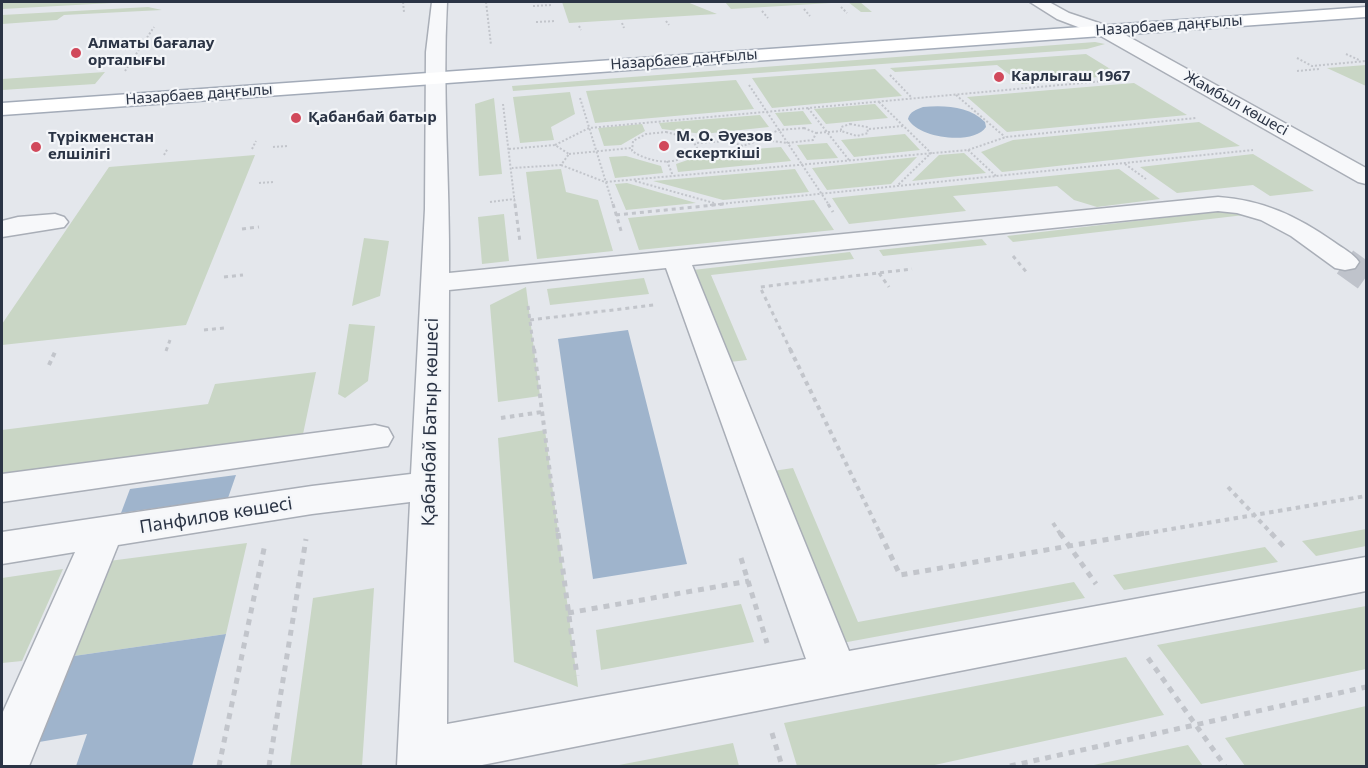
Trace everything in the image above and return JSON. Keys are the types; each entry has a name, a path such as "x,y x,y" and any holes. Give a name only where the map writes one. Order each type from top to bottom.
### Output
{"main road":[{"name":"Назарбаев даңғылы","path":"2,109 1366,12"}],"street":[{"path":"435,78 439,2"},
{"name":"Жамбыл көшесі","path":"1038,2 1063,16 1106,31 1366,177"},
{"name":"Жамбыл көшесі","path":"1066,2 1090,14 1106,31"},
{"path":"1151,76 1182,74"},
{"name":"Қабанбай Батыр көшесі","path":"422,760 437,209 435,78"},
{"path":"434,283 1218,204 1253,207 1272,214 1345,262"},
{"path":"2,229 18,225 55,222"},
{"path":"676,259 835,675"},
{"path":"2,488 375,437"},
{"name":"Панфилов көшесі","path":"2,549 312,500 431,485"},
{"path":"4,766 104,534"},
{"path":"422,760 583,723 1366,574"}],"path":[{"path":"486,2 492,54"},
{"path":"533,6 552,5"},
{"path":"841,7 847,13"},
{"path":"804,9 810,16"},
{"path":"762,11 768,18"},
{"path":"536,22 556,21"},
{"path":"666,21 669,25"},
{"path":"622,23 624,28"},
{"path":"579,26 580,30"},
{"path":"100,102 140,50 154,27"},
{"path":"1346,54 1362,61"},
{"path":"1297,58 1312,66 1366,61"},
{"path":"1297,70 1319,69"},
{"path":"889,74 913,98"},
{"path":"743,76 842,227 857,240"},
{"path":"509,149 555,145 589,128 1151,76"},
{"path":"530,320 662,305 652,273 634,275 577,88"},
{"path":"502,94 583,723"},
{"path":"956,94 1005,137"},
{"path":"878,101 931,153"},
{"path":"808,108 849,160"},
{"path":"512,168 561,165 605,182 968,150 1005,137 1203,118"},
{"path":"652,122 656,133"},
{"path":"841,131 840,127 849,124 859,124 869,129 903,126"},
{"path":"631,148 633,141 638,138 656,133 686,135 697,143 728,141 743,146 752,145 757,139 779,130 804,128 816,133 841,131 857,136 868,133 869,129"},
{"path":"728,141 729,137 739,134 787,143 813,140 816,133"},
{"path":"252,148 256,141"},
{"path":"631,148 645,159 667,161 688,157 694,153 697,143"},
{"path":"555,145 569,153 631,148"},
{"path":"273,147 287,146"},
{"path":"164,155 168,148"},
{"path":"968,150 997,176"},
{"path":"616,215 1256,150"},
{"path":"561,165 569,153"},
{"path":"897,186 931,153"},
{"path":"667,161 673,176"},
{"path":"630,180 718,204"},
{"path":"259,183 274,182"},
{"path":"490,202 515,199"},
{"path":"242,229 259,227"},
{"path":"1003,259 1025,256"},
{"path":"924,268 760,287 900,575 1366,496"},
{"path":"224,277 243,275"},
{"path":"204,330 224,328"},
{"path":"166,351 170,340"},
{"path":"48,365 55,352"},
{"path":"501,418 542,412"},
{"path":"1228,487 1318,584"},
{"path":"1053,523 1225,766"},
{"path":"269,766 308,529"},
{"path":"219,766 267,535"},
{"path":"738,547 769,649"},
{"path":"568,613 749,581"},
{"path":"1010,766 1366,687"}],"green space":[{"path":"2,2 131,2 2,9"},
{"path":"562,2 687,2 717,14 569,23"},
{"path":"725,2 848,2 731,9"},
{"path":"848,2 860,2 872,12 861,12"},
{"path":"148,7 162,10 64,15 57,20 2,24 2,15"},
{"path":"1095,42 1105,44 1087,49 513,91 512,86"},
{"path":"1086,54 1120,75 1022,84 997,65 895,72 890,68"},
{"path":"1366,65 1366,86 1327,68"},
{"path":"875,69 902,96 772,108 752,78"},
{"path":"105,72 95,84 2,90 2,79"},
{"path":"736,80 754,109 595,123 586,91"},
{"path":"1134,83 1187,115 1007,132 967,97"},
{"path":"570,92 575,114 551,127 554,140 520,143 513,97"},
{"path":"494,98 502,174 479,176 475,104"},
{"path":"875,104 888,118 826,124 814,109"},
{"path":"803,111 812,124 784,126 775,113"},
{"path":"760,115 769,127 703,134 662,129 659,123"},
{"path":"1199,122 1240,146 1002,172 981,152 1013,140"},
{"path":"642,124 645,131 621,145 604,146 598,128"},
{"path":"905,134 920,150 854,157 841,140"},
{"path":"827,143 838,158 807,160 797,145"},
{"path":"781,147 791,161 678,172 676,164 711,152"},
{"path":"964,153 986,173 912,181 939,155"},
{"path":"1253,154 1314,191 1270,196 1253,185 1177,193 1140,167"},
{"path":"255,155 186,325 2,345 2,324 109,167"},
{"path":"626,156 661,166 663,173 615,178 609,157"},
{"path":"917,157 891,184 827,190 812,168"},
{"path":"561,169 566,192 598,200 613,251 537,259 526,172"},
{"path":"795,169 809,192 723,200 653,181"},
{"path":"1119,169 1160,199 1097,207 1074,200 1057,186 953,196 966,211 849,224 832,198"},
{"path":"627,183 696,203 626,210 615,184"},
{"path":"814,200 834,230 639,250 628,218"},
{"path":"1237,209 1253,214 1013,242 1007,236"},
{"path":"504,214 509,261 482,264 478,217"},
{"path":"364,238 389,241 380,296 352,306"},
{"path":"982,239 987,245 883,256 879,250"},
{"path":"850,252 854,259 711,275 747,360 730,362 693,270"},
{"path":"644,278 649,294 550,305 547,289"},
{"path":"526,287 540,396 498,402 490,305"},
{"path":"349,324 375,326 368,381 345,398 338,394"},
{"path":"316,372 302,439 2,477 2,430 208,404 215,384"},
{"path":"545,430 578,687 514,662 498,438"},
{"path":"793,468 858,622 1074,582 1085,598 842,643 773,471"},
{"path":"1366,529 1366,546 1316,556 1302,541"},
{"path":"247,543 226,634 74,656 109,561"},
{"path":"1265,547 1278,562 1124,590 1113,575"},
{"path":"63,569 22,661 2,663 2,578"},
{"path":"374,588 362,766 290,766 313,598"},
{"path":"741,604 754,642 601,670 596,630"},
{"path":"1366,606 1366,669 1201,704 1157,645"},
{"path":"1126,657 1164,715 930,766 797,766 784,723"},
{"path":"1366,706 1366,766 1245,766 1225,738"},
{"path":"733,743 739,766 619,765"},
{"path":"1188,745 1203,766 1089,766"}],"water":[{"path":"939,106 964,110 979,117 985,122 986,127 979,133 958,138 934,135 914,126 908,119 912,112 923,107"},
{"path":"628,330 687,564 593,579 558,339"},
{"path":"236,475 228,498 121,513 130,489"},
{"path":"226,634 192,766 76,766 87,734 39,742 74,656"}],"tunnel":[{"path":"1345,262 1366,277"}],"place":[{"name":"Алматы бағалау орталығы","path":"76,53"},
{"name":"Карлыгаш 1967","path":"999,77"},
{"name":"Қабанбай батыр","path":"296,118"},
{"name":"М. О. Әуезов ескерткіші","path":"664,146"},
{"name":"Түрікменстан елшілігі","path":"36,147"}]}
